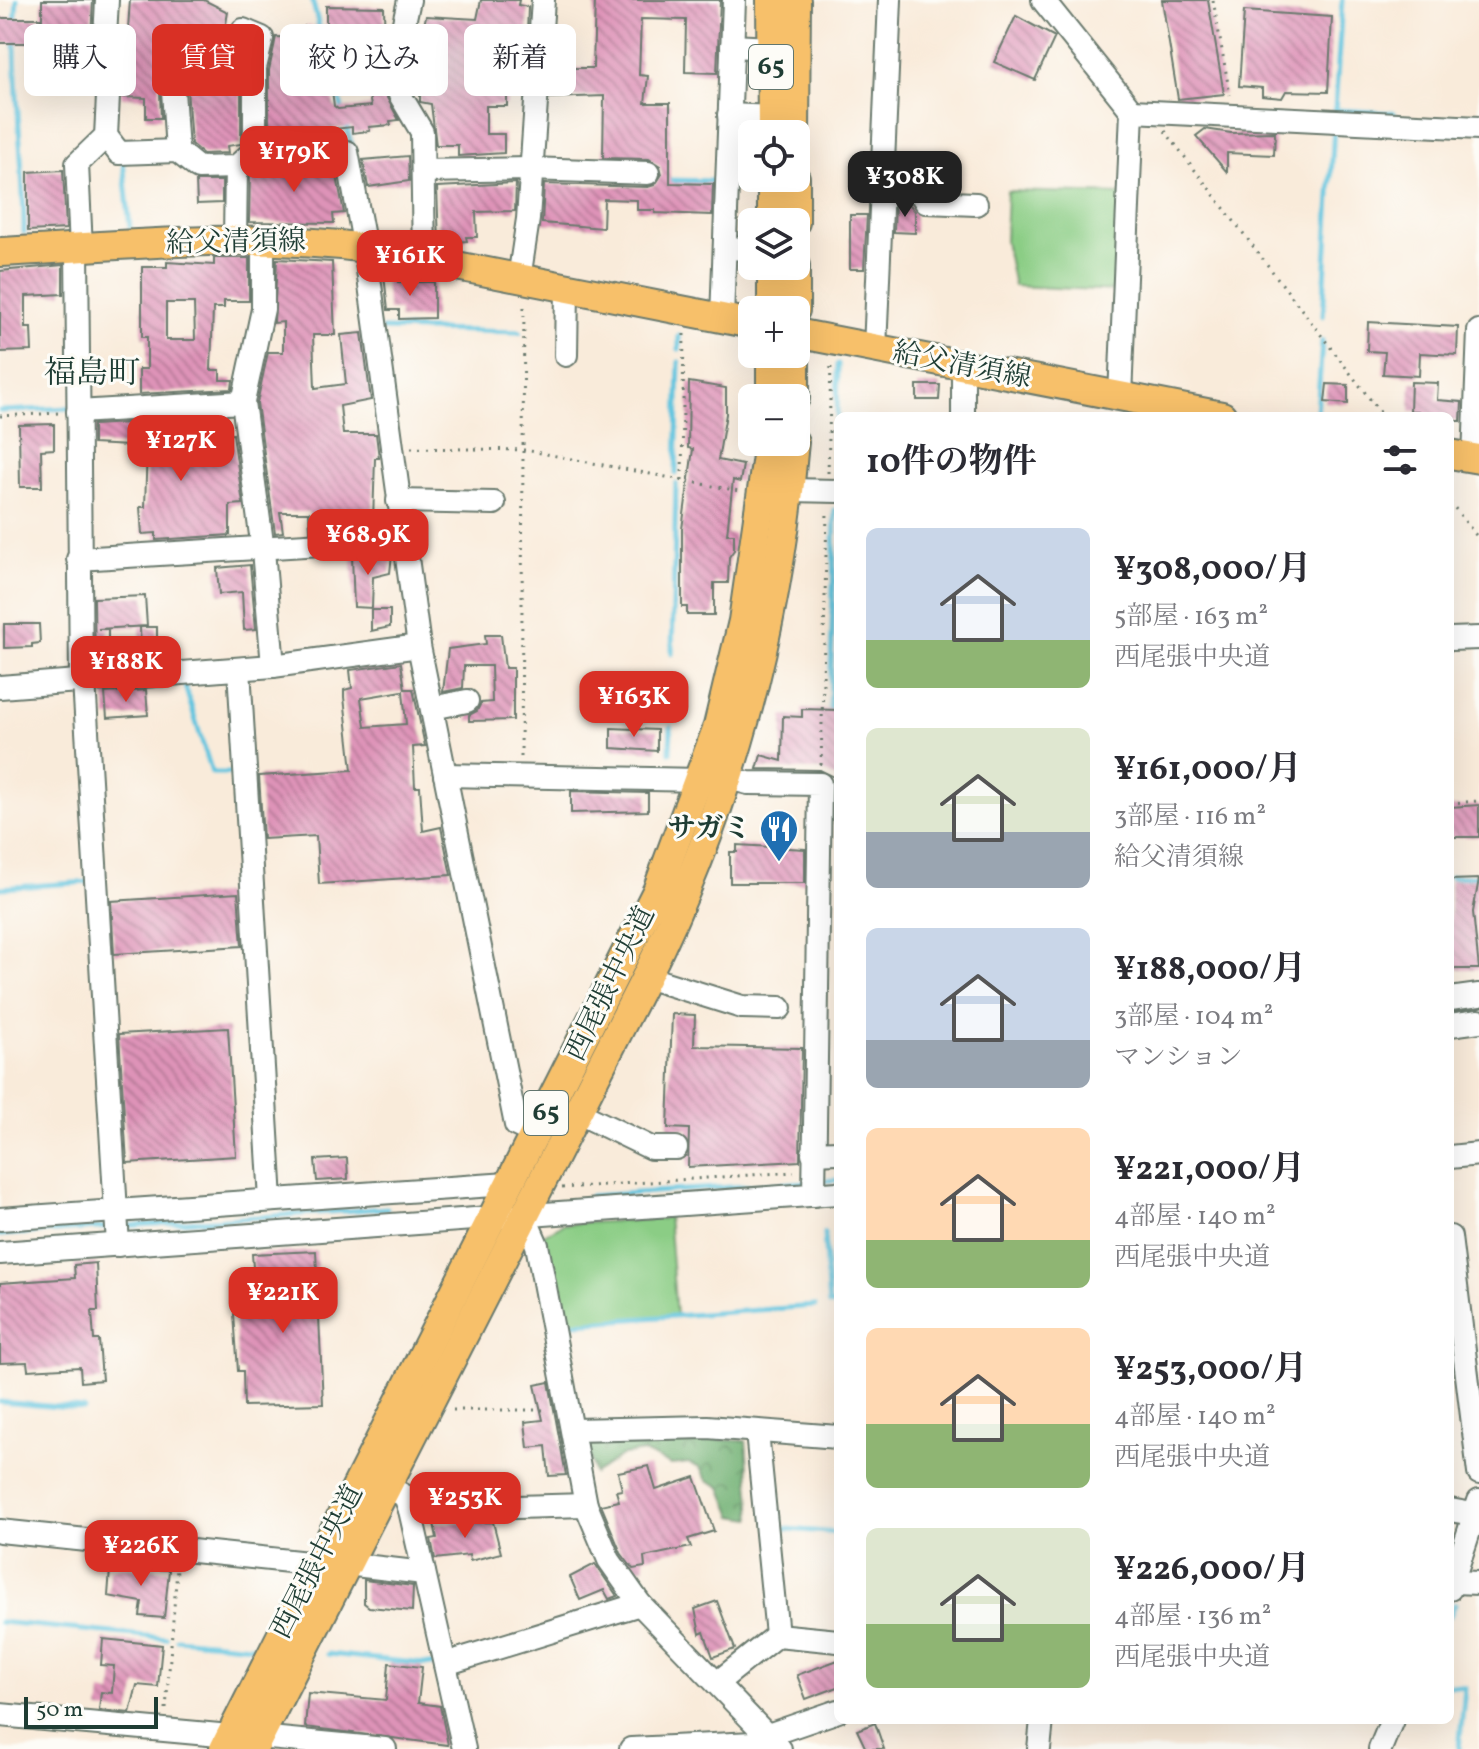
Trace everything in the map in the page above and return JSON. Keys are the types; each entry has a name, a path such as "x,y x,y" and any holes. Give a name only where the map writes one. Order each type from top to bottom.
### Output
{"main road":[{"name":"65","path":"771,0 772,120"},
{"name":"65","path":"795,120 796,0"},
{"name":"給父清須線","path":"0,252 249,239 365,248 738,321"},
{"name":"給父清須線","path":"810,336 1120,397 1150,410 1174,412"},
{"name":"西尾張中央道","path":"771,456 777,493"},
{"name":"西尾張中央道","path":"241,1743 318,1564 488,1220 535,1134 714,779 764,647 777,493 789,456"},
{"name":"西尾張中央道","path":"241,1743 346,1564 646,977 689,880 714,779"}],"street":[{"path":"107,0 103,77 108,96 106,136 119,153 177,151 198,168 236,167 255,150 347,152 365,248 419,646 516,1125 535,1134"},
{"path":"409,0 398,50 400,95 422,132 424,260"},
{"path":"522,279 543,0"},
{"path":"722,318 734,0"},
{"path":"875,349 890,0"},
{"path":"1043,0 1140,111 1120,397"},
{"path":"732,46 771,48"},
{"path":"173,96 177,151"},
{"path":"255,96 255,150"},
{"path":"1140,111 1479,128"},
{"path":"729,115 750,120"},
{"path":"106,136 77,164 78,559 117,1228"},
{"path":"236,167 263,309 243,402 263,550 273,666"},
{"path":"423,171 529,169 648,173"},
{"path":"882,190 919,191 926,202 976,204"},
{"path":"725,248 738,248"},
{"path":"566,355 567,288"},
{"path":"1468,457 1479,331"},
{"path":"963,366 963,412"},
{"path":"78,412 243,402"},
{"path":"777,493 833,491"},
{"path":"398,501 494,503"},
{"path":"78,559 403,539"},
{"path":"1454,639 1479,638"},
{"path":"0,687 273,666 419,646"},
{"path":"239,669 271,1200"},
{"path":"432,708 467,701"},
{"path":"445,775 714,779 820,784 813,1176"},
{"path":"646,977 742,1007 780,1008"},
{"path":"1454,998 1479,995"},
{"path":"1454,1024 1479,1021"},
{"path":"577,1112 651,1148 676,1148"},
{"path":"1454,1157 1479,1154"},
{"path":"0,1219 117,1228 488,1220 813,1176 834,1156"},
{"path":"813,1176 834,1190"},
{"path":"0,1253 271,1200 508,1184"},
{"path":"524,1215 537,1245 586,1505 609,1560 640,1604 774,1742"},
{"path":"1454,1259 1463,1310 1479,1466"},
{"path":"571,1420 834,1437"},
{"path":"757,1432 777,1635"},
{"path":"384,1485 405,1496 410,1510 464,1749"},
{"path":"410,1510 586,1505"},
{"path":"1454,1510 1476,1507 1454,1578"},
{"path":"0,1531 318,1564"},
{"path":"346,1564 424,1573"},
{"path":"1454,1585 1479,1583"},
{"path":"445,1664 640,1604"},
{"path":"718,1682 777,1635 834,1641"},
{"path":"631,1749 730,1747 774,1742 834,1713"},
{"path":"0,1715 165,1730 241,1743 385,1749"},
{"path":"1039,1749 1042,1724"},
{"path":"1380,1749 1390,1724"}],"path":[{"path":"1213,0 1234,115"},
{"path":"1140,111 1380,412"},
{"path":"521,776 525,450 522,279"},
{"path":"682,480 685,311"},
{"path":"820,784 833,491 831,340"},
{"path":"0,416 78,412"},
{"path":"391,447 525,450 682,480 777,493"},
{"path":"1454,507 1479,539"},
{"path":"1454,803 1479,801"},
{"path":"542,1179 560,1188 813,1176"},
{"path":"424,1409 571,1420"},
{"path":"165,1730 179,1550"}],"green space":[{"path":"1007,191 1122,194 1118,291 1014,286 1005,241"},
{"path":"668,1215 676,1315 563,1323 541,1236 563,1224 662,1219"},
{"path":"586,1440 746,1441 752,1519 733,1516 721,1487 707,1480 700,1468 689,1463 671,1465 644,1452 623,1455 594,1474"}],"building":[{"path":"42,0 93,0 92,24 42,24"},
{"path":"130,0 204,0 228,12 226,24 152,24 152,96 160,96 161,118 146,118 146,98 122,97 136,96 136,24 128,24"},
{"path":"481,0 519,0 518,5 528,7 527,24 464,24 464,96 507,96 507,106 486,106 486,134 504,134 504,153 458,156 458,145 436,145 431,104 420,102 420,96 448,96 448,24 424,24 426,16 477,19"},
{"path":"595,0 720,0 717,73 685,72 686,20 641,19 639,75 648,76 645,103 670,103 670,183 713,184 712,215 655,213 655,210 637,210 637,200 604,199 603,228 542,223 544,184 648,187 655,185 662,174 660,166 649,159 603,158 604,96 550,98 576,96 576,68 593,68"},
{"path":"1162,0 1208,0 1224,94 1178,99"},
{"path":"326,6 384,7 384,24 326,24"},
{"path":"1244,11 1332,17 1328,92 1286,91 1282,98 1262,96 1262,88 1239,86"},
{"path":"1016,16 1055,37 1035,80 994,62"},
{"path":"0,18 41,18 41,24 24,24 24,43 0,43"},
{"path":"276,37 280,37 280,96 333,96 334,106 338,109 371,106 369,96 386,96 399,120 390,121 391,125 369,127 370,131 352,133 352,127 269,136 269,70"},
{"path":"188,96 241,96 241,144 227,146 228,153 203,154 191,144"},
{"path":"1205,129 1231,133 1275,132 1274,155 1227,153 1227,172 1196,136"},
{"path":"408,156 409,181 368,187 363,160"},
{"path":"260,164 335,166 344,213 333,214 334,223 249,222 250,173"},
{"path":"63,170 66,229 28,231 28,172"},
{"path":"196,181 222,181 222,203 197,204"},
{"path":"516,183 515,211 476,212 477,237 439,243 437,187"},
{"path":"895,204 910,205 915,211 915,233 894,232"},
{"path":"850,215 867,215 864,269 850,269"},
{"path":"214,258 249,258 249,301 224,301 224,308 213,308 211,370 220,370 220,380 233,380 232,389 139,394 139,369 147,369 147,337 142,337 142,267 167,267 167,262 214,265","holes":["166,303 194,303 195,340 166,340"]},
{"path":"277,259 332,262 335,335 313,335 315,388 346,384 341,335 362,333 371,400 340,406 343,434 376,434 379,458 375,458 373,521 364,521 364,527 310,531 309,512 280,512 283,532 275,533 257,403 268,352 283,352 283,322 274,323"},
{"path":"63,265 63,294 26,296 26,328 31,328 32,351 0,352 0,271"},
{"path":"398,274 398,282 434,282 434,318 399,319 399,310 388,310 384,275"},
{"path":"1368,322 1458,327 1457,355 1420,353 1419,376 1383,374 1385,352 1367,351"},
{"path":"689,382 726,388 726,414 718,460 743,465 740,482 733,480 727,534 734,534 734,550 729,557 728,583 714,583 714,615 687,615 687,607 682,607 682,529 693,449 688,448"},
{"path":"1411,382 1438,383 1437,400 1462,402 1461,421 1454,421 1454,412 1410,411"},
{"path":"1327,384 1348,385 1348,404 1325,402"},
{"path":"917,385 940,385 939,400 917,400"},
{"path":"164,421 166,460 206,460 206,438 233,434 243,504 230,505 230,535 156,540 156,533 142,534 140,507 145,507 147,447 93,444 93,425"},
{"path":"54,424 54,449 41,450 42,487 20,487 19,425"},
{"path":"392,554 390,573 373,577 372,608 354,607 352,556"},
{"path":"250,565 256,629 244,630 242,592 219,594 217,568"},
{"path":"145,596 147,626 98,629 108,629 108,657 141,656 140,627 157,627 157,657 167,657 167,660 95,666 94,598"},
{"path":"371,610 390,610 390,627 371,631"},
{"path":"4,624 39,624 40,643 32,644 32,647 4,648"},
{"path":"485,635 501,635 505,668 513,668 513,720 469,721 469,715 477,711 481,703 492,702 491,666 464,666 463,688 443,692 448,649 486,644"},
{"path":"401,663 405,689 413,689 425,746 413,747 415,787 420,787 423,831 441,827 451,875 319,884 316,836 263,839 259,776 352,770 344,697 344,690 352,688 350,670","holes":["403,691 406,724 365,727 361,698"]},
{"path":"146,690 148,715 107,718 105,693"},
{"path":"802,709 834,710 834,777 820,770 757,769 761,755 782,761 783,716 802,717"},
{"path":"611,728 657,730 657,751 611,748"},
{"path":"571,791 648,793 648,811 571,813"},
{"path":"1479,805 1479,837 1454,837 1454,807"},
{"path":"737,845 805,849 805,883 730,883 730,852 737,852"},
{"path":"1479,879 1473,912 1479,969 1454,969 1454,880"},
{"path":"238,893 242,946 114,954 111,901"},
{"path":"672,1014 695,1015 694,1046 802,1048 800,1161 688,1167 689,1129 668,1128"},
{"path":"228,1028 236,1156 127,1163 119,1034"},
{"path":"347,1158 348,1179 317,1181 315,1160"},
{"path":"316,1251 323,1404 244,1406 243,1371 238,1371 234,1314 272,1312 271,1280 254,1281 252,1254"},
{"path":"96,1263 98,1311 92,1311 94,1340 99,1340 102,1380 81,1382 80,1367 28,1370 27,1362 0,1363 0,1283 75,1278 74,1265"},
{"path":"549,1382 566,1475 549,1476 546,1446 528,1448 525,1422 543,1420 535,1385"},
{"path":"649,1466 656,1490 695,1477 714,1531 688,1539 691,1547 644,1557 645,1567 633,1569 621,1553 601,1505 619,1501 616,1491 622,1490 618,1472"},
{"path":"493,1522 501,1553 470,1561 469,1555 435,1559 431,1539 437,1538 434,1523"},
{"path":"595,1564 617,1596 609,1599 604,1590 580,1600 570,1577"},
{"path":"110,1569 169,1570 164,1618 140,1616 142,1602 108,1596"},
{"path":"364,1580 413,1586 412,1611 369,1607 364,1603"},
{"path":"717,1601 735,1649 713,1657 704,1632 700,1634 695,1609"},
{"path":"103,1639 162,1645 158,1687 137,1685 130,1713 99,1710 101,1692 112,1693 114,1666 101,1665"},
{"path":"834,1661 834,1688 806,1699 797,1675"},
{"path":"389,1663 422,1667 418,1703 440,1706 448,1745 305,1727 308,1693 386,1700"},
{"path":"875,1724 884,1749 866,1749 857,1730"}],"waterway":[{"path":"15,23 17,0"},
{"path":"312,0 318,24"},
{"path":"1342,0 1335,110 1394,113"},
{"path":"15,37 24,232"},
{"path":"339,96 344,115"},
{"path":"346,124 352,146"},
{"path":"1323,316 1334,126"},
{"path":"123,161 130,227"},
{"path":"663,180 720,181"},
{"path":"383,329 520,332"},
{"path":"679,336 679,349"},
{"path":"1317,412 1322,341"},
{"path":"676,474 679,362"},
{"path":"837,412 838,364"},
{"path":"0,411 70,408"},
{"path":"672,654 676,484"},
{"path":"830,717 834,551"},
{"path":"671,694 672,679"},
{"path":"183,680 212,773 241,773"},
{"path":"670,752 671,727"},
{"path":"1454,877 1479,876"},
{"path":"0,888 89,882"},
{"path":"819,1181 834,1180"},
{"path":"591,1196 809,1182"},
{"path":"125,1226 387,1208"},
{"path":"0,1235 111,1227"},
{"path":"824,1233 829,1305 834,1304"},
{"path":"561,1324 815,1306"},
{"path":"0,1402 84,1409"},
{"path":"775,1528 834,1533"},
{"path":"0,1622 166,1638"},
{"path":"177,1639 252,1646"},
{"path":"328,1654 435,1665"},
{"path":"1454,1687 1465,1688 1459,1749"}],"place":[{"name":"サガミ","path":"779,863"}],"district":[{"name":"福島町","path":"92,375"}]}
